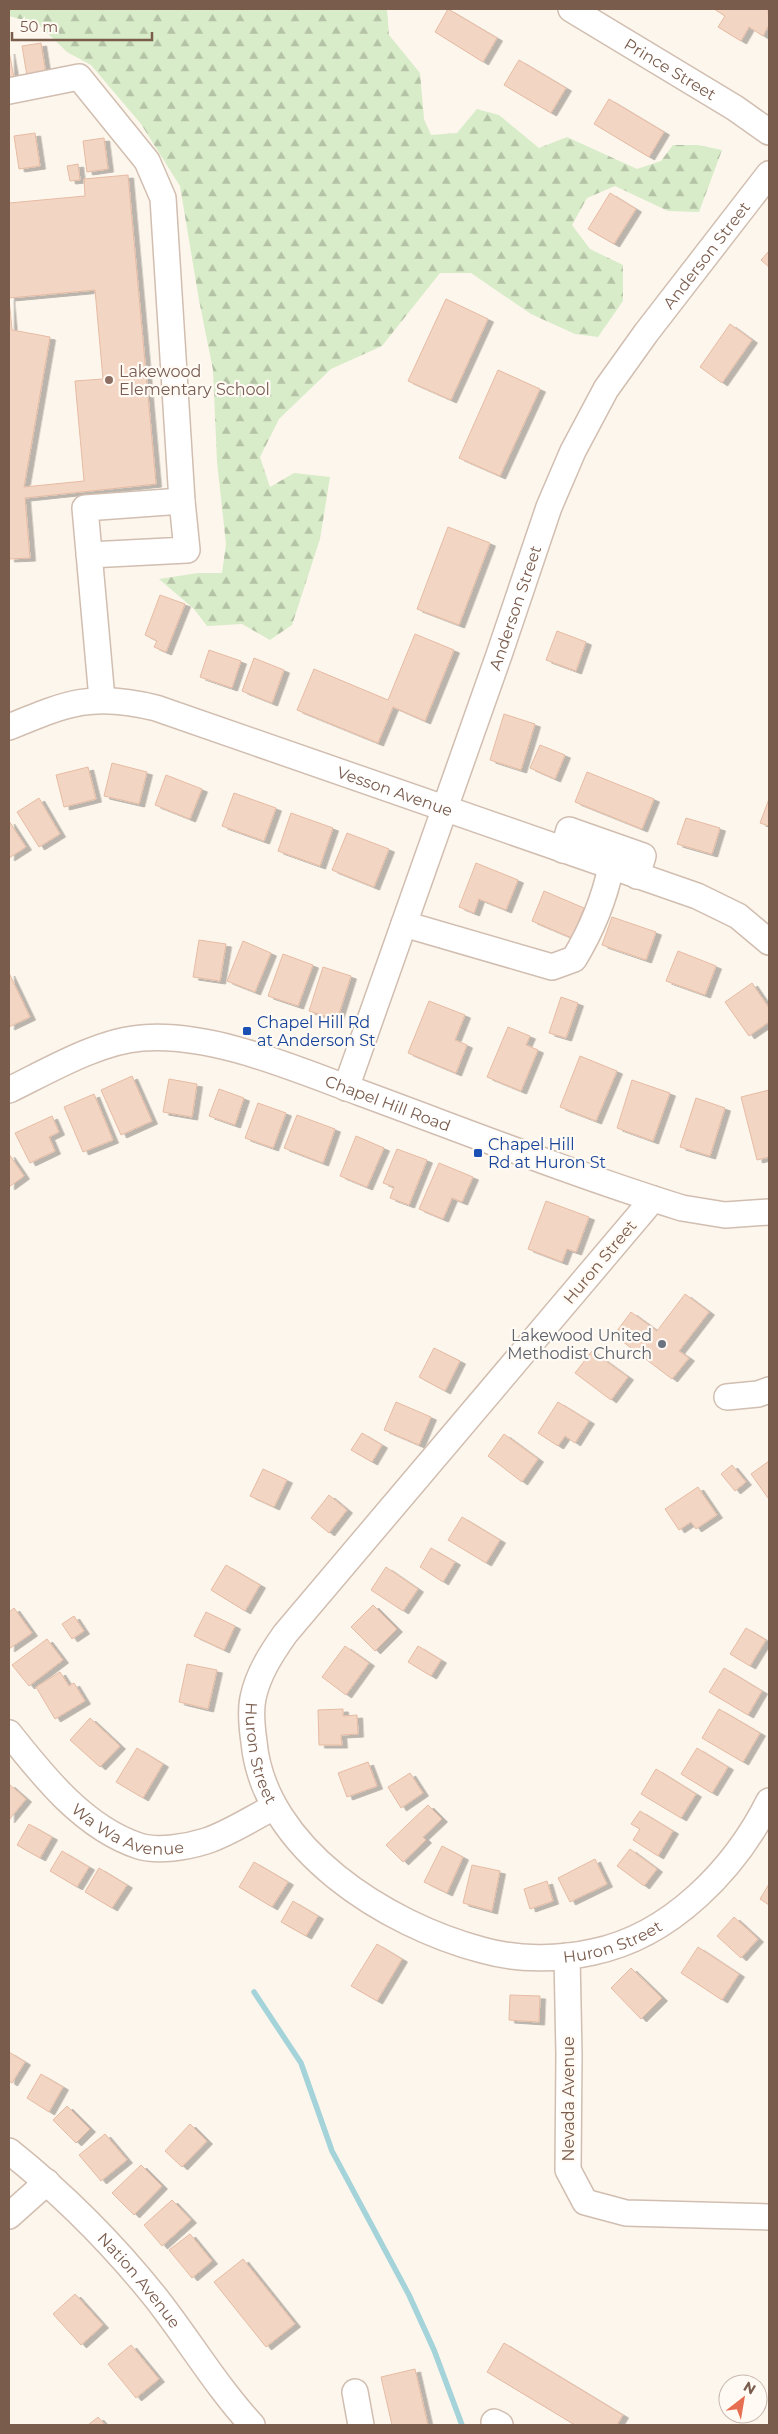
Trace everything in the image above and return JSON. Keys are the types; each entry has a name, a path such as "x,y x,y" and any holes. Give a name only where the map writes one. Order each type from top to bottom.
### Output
{"street":[{"name":"Prince Street","path":"571,9 735,108 769,132"},
{"path":"9,91 79,77 147,161 163,198 182,501 187,550 89,555"},
{"name":"Anderson Street","path":"346,1088 443,808 499,655 549,507 594,410 646,333 769,174"},
{"path":"102,699 85,508 182,501"},
{"name":"Vesson Avenue","path":"9,727 59,706 102,699 128,701 156,708 717,905 738,916 769,942"},
{"path":"563,850 569,830 642,856 637,876"},
{"path":"404,924 552,967 574,959 588,935 608,883 611,867"},
{"name":"Chapel Hill Road","path":"9,1090 105,1046 140,1038 164,1036 208,1042 346,1088 653,1199 711,1214 746,1215 769,1212"},
{"name":"Huron Street","path":"653,1199 270,1655 261,1673 253,1699 252,1724 255,1753 274,1807 310,1854 370,1900 411,1924 447,1940 484,1951 518,1956 567,1956 593,1952 617,1945 650,1930 675,1914 697,1896 735,1855 769,1801"},
{"path":"728,1397 758,1394 769,1390"},
{"name":"Wa Wa Avenue","path":"9,1733 39,1772 71,1803 111,1833 140,1846 156,1848 192,1845 208,1840 274,1807"},
{"name":"Nevada Avenue","path":"567,1956 569,2055 568,2170 585,2202 626,2213 769,2217"},
{"name":"Nation Avenue","path":"9,2151 83,2215 156,2298 241,2422"},
{"path":"9,2216 47,2182"},
{"path":"355,2392 360,2425"}],"green space":[{"path":"9,9 387,9 389,35 420,73 424,119 431,135 457,133 477,109 499,115 539,148 567,137 637,169 661,161 673,145 698,145 722,150 699,212 668,211 615,186 587,198 572,225 590,249 623,265 623,301 598,337 575,334 531,314 471,273 440,273 382,346 331,369 279,419 260,457 270,487 294,473 330,477 320,539 292,625 270,640 242,624 207,626 194,609 159,579 198,573 222,573 226,544 217,462 213,370 180,186 141,124 91,65 67,52 38,24 9,16"}],"building":[{"path":"448,9 497,38 483,62 435,32"},
{"path":"714,9 768,9 769,25 763,36 749,27 741,41 718,27 725,16"},
{"path":"41,43 46,74 27,76 22,46"},
{"path":"9,51 14,78 9,78"},
{"path":"519,60 566,88 551,113 504,85"},
{"path":"609,99 664,132 649,157 594,124"},
{"path":"35,133 40,166 19,169 14,136"},
{"path":"104,138 108,169 87,172 83,141"},
{"path":"78,164 80,180 70,181 67,166"},
{"path":"128,175 156,484 25,498 30,558 9,559 9,298 9,203 85,196 84,179","holes":["95,290 103,379 75,381 84,481 24,487 50,337 12,330 9,298"]},
{"path":"610,193 636,209 614,244 588,229"},
{"path":"769,251 769,267 761,260"},
{"path":"446,299 488,319 451,400 408,381"},
{"path":"730,324 752,340 722,383 700,367"},
{"path":"498,370 540,389 500,476 459,458"},
{"path":"448,527 490,543 459,625 417,609"},
{"path":"160,595 185,604 166,652 154,647 157,641 145,635"},
{"path":"557,631 586,642 576,671 546,660"},
{"path":"415,634 454,650 425,721 393,707 378,743 297,710 314,669 388,700"},
{"path":"209,650 241,661 232,688 200,677"},
{"path":"254,658 284,670 272,703 242,691"},
{"path":"504,714 535,724 521,770 490,760"},
{"path":"540,745 565,755 555,779 530,768"},
{"path":"112,763 147,772 139,804 104,796"},
{"path":"88,767 96,799 64,807 56,775"},
{"path":"587,772 654,799 642,829 575,802"},
{"path":"166,775 202,789 190,819 155,805"},
{"path":"234,793 276,808 264,841 222,826"},
{"path":"39,798 60,834 39,847 17,812"},
{"path":"769,799 769,826 760,823"},
{"path":"291,813 333,828 320,866 278,851"},
{"path":"686,818 720,828 712,854 677,844"},
{"path":"9,821 26,847 9,858"},
{"path":"347,833 389,849 374,887 332,870"},
{"path":"476,863 518,880 506,910 479,899 474,913 459,907"},
{"path":"544,891 584,908 572,938 532,921"},
{"path":"612,917 656,932 646,960 602,945"},
{"path":"199,940 226,944 220,981 193,977"},
{"path":"243,941 271,953 255,992 227,981"},
{"path":"678,951 716,966 705,995 666,981"},
{"path":"283,954 313,965 298,1006 268,996"},
{"path":"323,967 351,976 337,1020 309,1011"},
{"path":"9,973 30,1017 9,1027"},
{"path":"752,983 769,1008 769,1022 749,1036 725,1002"},
{"path":"561,997 578,1003 566,1038 549,1033"},
{"path":"429,1001 465,1015 455,1040 467,1045 456,1073 408,1053"},
{"path":"508,1027 530,1036 526,1045 538,1050 521,1091 487,1077"},
{"path":"580,1056 617,1071 596,1121 560,1107"},
{"path":"132,1076 152,1121 121,1135 101,1090"},
{"path":"169,1079 197,1084 192,1117 163,1112"},
{"path":"632,1080 670,1093 653,1141 617,1128"},
{"path":"219,1089 244,1098 235,1125 209,1116"},
{"path":"769,1090 769,1157 757,1160 741,1097"},
{"path":"94,1094 113,1140 83,1152 64,1107"},
{"path":"696,1098 725,1108 710,1156 680,1147"},
{"path":"258,1103 286,1113 273,1148 245,1138"},
{"path":"297,1115 335,1129 323,1163 284,1148"},
{"path":"52,1116 59,1132 49,1137 55,1151 30,1163 15,1133"},
{"path":"356,1136 384,1148 367,1187 340,1176"},
{"path":"397,1149 427,1160 409,1205 390,1198 394,1187 383,1183"},
{"path":"9,1154 24,1176 9,1187"},
{"path":"439,1163 473,1177 462,1202 452,1198 443,1219 419,1209"},
{"path":"546,1201 589,1217 576,1252 567,1249 562,1262 528,1249"},
{"path":"685,1294 709,1312 679,1351 689,1358 672,1379 614,1335 631,1312 657,1331"},
{"path":"434,1348 460,1361 445,1391 419,1377"},
{"path":"592,1351 628,1377 611,1400 575,1373"},
{"path":"396,1402 431,1417 419,1445 384,1430"},
{"path":"558,1402 589,1421 575,1443 565,1436 558,1446 538,1433"},
{"path":"362,1433 382,1445 372,1462 351,1450"},
{"path":"504,1434 538,1459 522,1482 488,1456"},
{"path":"769,1461 769,1497 768,1498 751,1474"},
{"path":"732,1465 746,1482 735,1491 721,1474"},
{"path":"263,1469 287,1480 274,1507 250,1496"},
{"path":"698,1487 717,1515 696,1529 691,1522 679,1530 665,1509"},
{"path":"329,1495 347,1510 329,1533 311,1518"},
{"path":"462,1517 500,1540 486,1563 448,1540"},
{"path":"431,1548 455,1562 443,1582 420,1567"},
{"path":"226,1565 260,1585 245,1611 211,1590"},
{"path":"386,1567 418,1589 403,1611 371,1590"},
{"path":"373,1605 397,1629 375,1651 351,1627"},
{"path":"14,1608 32,1633 9,1649 9,1612"},
{"path":"206,1612 235,1626 224,1650 194,1636"},
{"path":"74,1616 84,1631 72,1639 62,1624"},
{"path":"746,1628 766,1640 750,1666 730,1654"},
{"path":"47,1639 63,1660 29,1686 12,1665"},
{"path":"345,1646 369,1663 346,1695 322,1677"},
{"path":"418,1646 441,1660 431,1676 408,1662"},
{"path":"187,1664 217,1670 208,1709 179,1702"},
{"path":"724,1668 762,1691 748,1715 709,1692"},
{"path":"60,1672 69,1686 74,1683 85,1701 55,1719 36,1687"},
{"path":"343,1709 343,1716 357,1715 358,1734 341,1735 342,1745 319,1745 318,1710"},
{"path":"719,1709 760,1733 743,1762 702,1738"},
{"path":"90,1718 120,1746 100,1767 70,1740"},
{"path":"137,1748 163,1764 143,1798 116,1782"},
{"path":"697,1748 728,1767 712,1793 681,1774"},
{"path":"368,1762 377,1786 347,1797 338,1773"},
{"path":"656,1769 696,1794 681,1818 641,1794"},
{"path":"410,1773 423,1793 401,1808 388,1787"},
{"path":"9,1784 26,1799 9,1820"},
{"path":"428,1805 442,1819 423,1837 426,1840 403,1862 386,1845"},
{"path":"640,1811 673,1831 658,1856 633,1840 640,1829 631,1824"},
{"path":"29,1824 52,1837 40,1858 17,1845"},
{"path":"442,1846 463,1857 447,1893 424,1882"},
{"path":"630,1849 657,1869 644,1886 617,1866"},
{"path":"62,1851 89,1867 77,1887 50,1871"},
{"path":"595,1859 607,1884 570,1902 558,1878"},
{"path":"254,1862 288,1882 272,1907 239,1887"},
{"path":"472,1865 500,1871 492,1911 463,1903"},
{"path":"99,1868 127,1885 112,1908 85,1892"},
{"path":"547,1881 553,1901 530,1909 524,1889"},
{"path":"769,1884 769,1905 760,1899"},
{"path":"293,1901 318,1916 306,1936 281,1922"},
{"path":"734,1917 758,1939 741,1958 717,1936"},
{"path":"377,1944 402,1959 377,2001 351,1986"},
{"path":"698,1947 739,1974 722,2000 681,1973"},
{"path":"631,1968 662,1998 641,2019 611,1988"},
{"path":"510,1995 540,1996 539,2022 509,2020"},
{"path":"9,2052 25,2062 12,2083 9,2081"},
{"path":"41,2074 63,2087 49,2112 27,2098"},
{"path":"67,2106 90,2129 76,2143 53,2120"},
{"path":"190,2124 207,2141 182,2167 165,2151"},
{"path":"105,2134 127,2160 101,2181 79,2155"},
{"path":"141,2165 162,2186 134,2215 112,2193"},
{"path":"172,2200 191,2220 162,2246 144,2225"},
{"path":"190,2234 212,2261 192,2278 169,2250"},
{"path":"243,2259 295,2324 266,2347 214,2282"},
{"path":"75,2294 103,2325 81,2345 53,2314"},
{"path":"504,2343 623,2415 617,2425 575,2425 487,2372"},
{"path":"131,2345 159,2379 136,2398 108,2364"},
{"path":"415,2369 428,2425 392,2425 381,2377"},
{"path":"98,2417 105,2425 88,2425"}],"waterway":[{"path":"254,1992 301,2063 332,2151 409,2295 434,2350 462,2425"}],"place":[{"name":"Lakewood Elementary School","path":"109,380"},
{"name":"Chapel Hill Rd at Anderson St","path":"247,1031"},
{"name":"Chapel Hill Rd at Huron St","path":"478,1153"},
{"name":"Lakewood United Methodist Church","path":"662,1344"}]}
